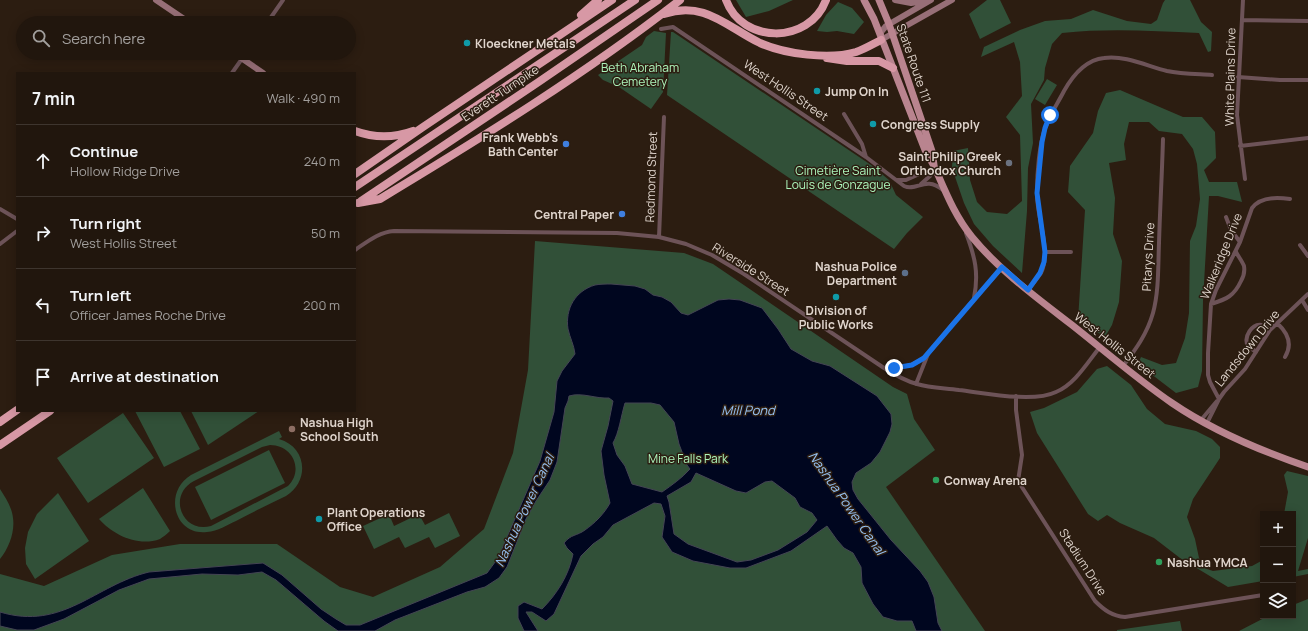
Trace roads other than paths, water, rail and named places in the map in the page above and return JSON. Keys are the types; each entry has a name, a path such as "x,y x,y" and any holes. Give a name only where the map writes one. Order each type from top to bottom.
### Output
{"highway":[{"path":"535,52 598,0"},
{"path":"356,173 612,0"},
{"name":"Everett Turnpike","path":"356,186 635,0"},
{"name":"Everett Turnpike","path":"357,204 658,0"},
{"path":"357,204 380,199 486,134 571,79 680,0"},
{"path":"726,0 734,14 746,25 762,32 781,34 794,31 809,24 821,11 826,0"},
{"path":"650,23 672,12 688,9 700,10 716,16 769,47 840,61 879,61 892,68"},
{"path":"809,54 833,55 849,53 881,40"},
{"path":"356,131 368,135 386,136 408,133 423,127"},
{"path":"0,422 16,411"},
{"path":"0,445 49,412"}],"main road":[{"path":"156,0 180,16"},
{"name":"State Route 111","path":"864,0 871,13 925,150 934,167"},
{"name":"State Route 111","path":"879,0 889,24 932,151 934,167"},
{"path":"895,0 911,3 930,0"},
{"path":"881,40 882,30 889,24 930,0"},
{"path":"881,40 952,0"},
{"path":"244,60 262,72"},
{"name":"West Hollis Street","path":"934,167 945,192 964,227 977,243 1028,290 1123,366 1173,403 1204,422 1264,451 1308,467"}],"street":[{"path":"272,16 282,0"},
{"name":"White Plains Drive","path":"1243,0 1237,115 1245,179"},
{"path":"1242,20 1308,21"},
{"name":"West Hollis Street","path":"661,29 673,27 866,157 908,188 920,184 928,184 935,185 945,192"},
{"path":"1028,290 1040,273 1044,262 1045,252 1037,193 1042,142 1045,128 1050,115 1070,81 1079,70 1096,60 1111,57 1173,72 1212,75"},
{"path":"233,72 241,60"},
{"path":"1238,78 1308,80"},
{"path":"844,114 862,144 866,157"},
{"name":"Redmond Street","path":"659,237 664,117"},
{"path":"1240,146 1308,138"},
{"name":"Pitarys Drive","path":"1123,366 1146,333 1153,314 1158,262 1163,140"},
{"path":"895,179 900,181 906,180 934,167"},
{"path":"920,184 930,176 934,167"},
{"name":"Walkeridge Drive","path":"1219,399 1208,375 1208,353 1212,304 1216,290 1236,252 1252,208 1255,204 1271,198 1290,199"},
{"path":"0,209 16,218"},
{"path":"1226,217 1231,230 1240,242"},
{"path":"964,227 973,251 977,271 973,300"},
{"name":"Riverside Street","path":"356,249 384,233 394,231 617,234 659,237 686,244 712,255 756,282 884,368 897,376 916,384 1016,396 1040,397 1059,391 1073,380 1100,347"},
{"path":"0,244 16,232"},
{"path":"1300,245 1308,256"},
{"path":"1045,252 1071,252"},
{"path":"1212,304 1232,295 1238,288 1243,278 1244,266 1236,252"},
{"path":"884,368 900,368 920,361 928,354 1002,267"},
{"name":"Landsdown Drive","path":"1204,422 1224,392 1241,374 1270,330 1308,294"},
{"path":"1302,300 1308,310"},
{"path":"1277,323 1285,331 1289,341 1289,348 1285,357"},
{"path":"1256,352 1247,343 1250,330 1259,325 1263,325 1270,330"},
{"path":"916,384 928,354"},
{"name":"Stadium Drive","path":"1016,396 1016,410 1022,456 1018,481 1095,601 1104,609 1113,615 1125,617 1260,595"}],"water":[{"name":"Mill Pond","path":"609,284 635,286 645,289 653,295 662,297 671,302 681,313 688,315 718,300 740,300 762,308 791,349 812,361 830,366 877,396 891,414 892,424 890,432 880,452 871,463 856,473 852,482 853,490 858,499 891,540 920,571 928,582 934,597 938,623 942,631 916,631 912,621 897,621 883,617 873,604 862,583 861,567 853,553 844,548 827,526 791,551 746,568 730,568 693,561 672,552 662,537 665,516 661,504 654,503 613,525 603,537 593,544 581,556 554,614 546,621 532,612 526,612 538,631 524,631 518,618 518,606 524,602 542,609 562,584 569,569 573,554 564,543 569,538 582,532 592,524 602,515 610,503 601,451 613,401 609,398 584,395 569,396 565,408 557,462 550,480 526,519 507,567 499,578 485,587 467,592 395,620 375,631 338,631 276,580 262,572 238,575 202,574 149,579 119,590 64,619 34,630 17,630 0,626 0,612 22,616 42,616 61,611 130,578 149,572 263,563 282,575 321,609 336,619 346,625 360,625 487,573 498,558 540,461 554,412 557,381 562,371 575,354 567,322 570,308 577,296 588,288 595,285","holes":["625,403 651,403 660,405 674,422 679,444 690,469 662,492 632,484 625,466 617,455 613,443","696,473 736,491 746,493 765,482 772,481 795,498 800,507 812,513 817,520 807,532 778,550 751,560 737,562 688,544 674,534 667,496 691,482"]}],"place":[{"name":"Kloeckner Metals","path":"467,43"},
{"name":"Jump On In","path":"817,91"},
{"name":"Congress Supply","path":"873,124"},
{"name":"Frank Webb's Bath Center","path":"566,144"},
{"name":"Saint Philip Greek Orthodox Church","path":"1009,163"},
{"name":"Central Paper","path":"622,214"},
{"name":"Nashua Police Department","path":"905,273"},
{"name":"Division of Public Works","path":"836,297"},
{"name":"Nashua High School South","path":"292,429"},
{"name":"Conway Arena","path":"936,480"},
{"name":"Plant Operations Office","path":"319,519"},
{"name":"Nashua YMCA","path":"1159,562"}],"park label":[{"name":"Beth Abraham Cemetery","path":"640,74"},
{"name":"Cimetière Saint Louis de Gonzague","path":"838,177"},
{"name":"Mine Falls Park","path":"688,458"}],"water label":[{"name":"Nashua Power Canal","path":"847,503"},
{"name":"Nashua Power Canal","path":"524,510"}]}
